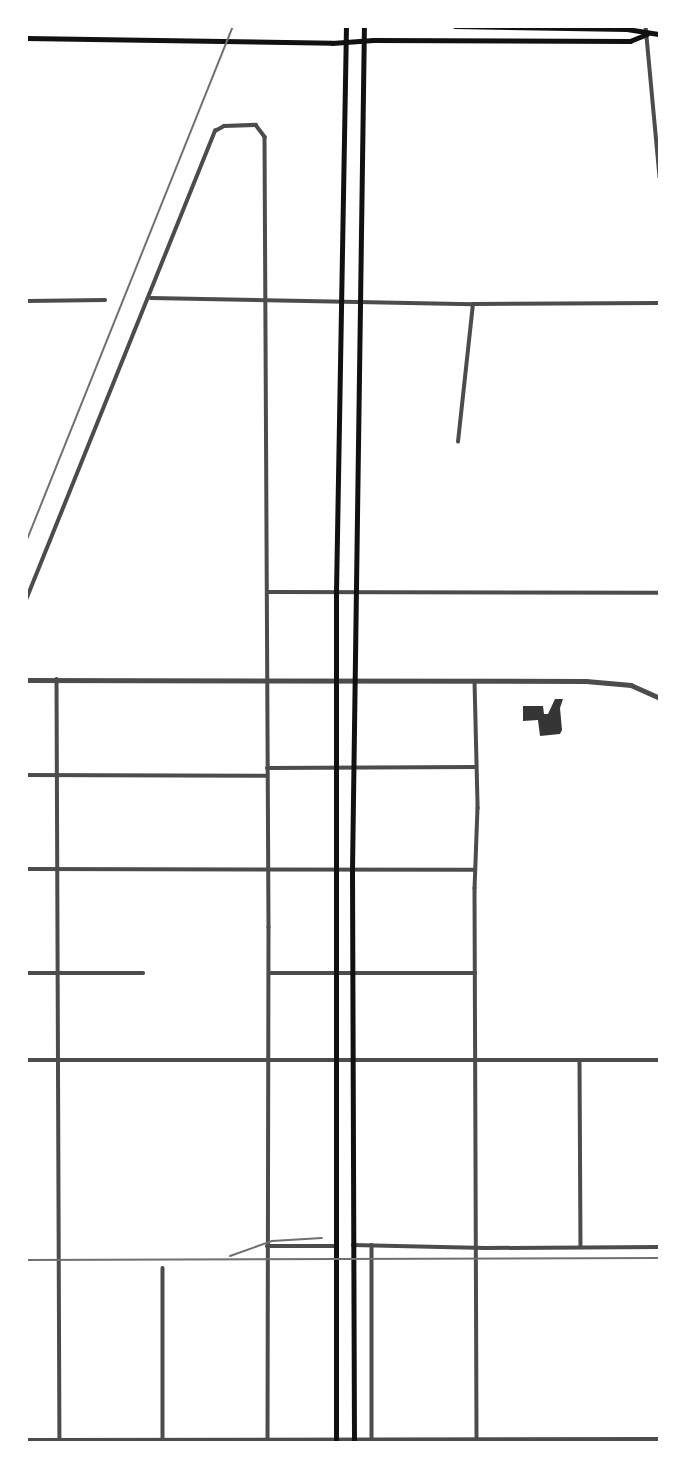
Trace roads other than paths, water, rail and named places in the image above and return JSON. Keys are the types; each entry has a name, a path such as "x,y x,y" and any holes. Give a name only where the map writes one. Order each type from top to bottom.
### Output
{"main road":[{"path":"337,1441 334,1246 336,592 345,42 348,26 437,26"},
{"path":"455,26 627,29 660,34"},
{"path":"354,1441 352,870 364,27"},
{"path":"26,38 345,42 630,41 647,34"}],"street":[{"path":"646,26 660,177"},
{"path":"26,600 150,299 215,131 224,126 256,125 265,137 268,1441"},
{"path":"150,299 473,304 660,303"},
{"path":"26,301 105,300"},
{"path":"458,442 473,304"},
{"path":"268,592 660,593"},
{"path":"57,679 60,1441"},
{"path":"26,680 586,681 631,685 660,698"},
{"path":"475,681 478,818 475,870 477,1441"},
{"path":"267,768 475,767"},
{"path":"26,775 267,776"},
{"path":"26,869 475,870"},
{"path":"26,973 143,973"},
{"path":"269,973 475,974"},
{"path":"26,1060 660,1060"},
{"path":"580,1060 581,1247"},
{"path":"353,1245 660,1247"},
{"path":"372,1245 372,1441"},
{"path":"267,1246 334,1246"},
{"path":"163,1268 163,1442"},
{"path":"26,1440 163,1442 660,1439"}],"railway":[{"path":"26,542 233,26"},
{"path":"230,1256 272,1241 322,1238"},
{"path":"26,1260 660,1258"}]}
